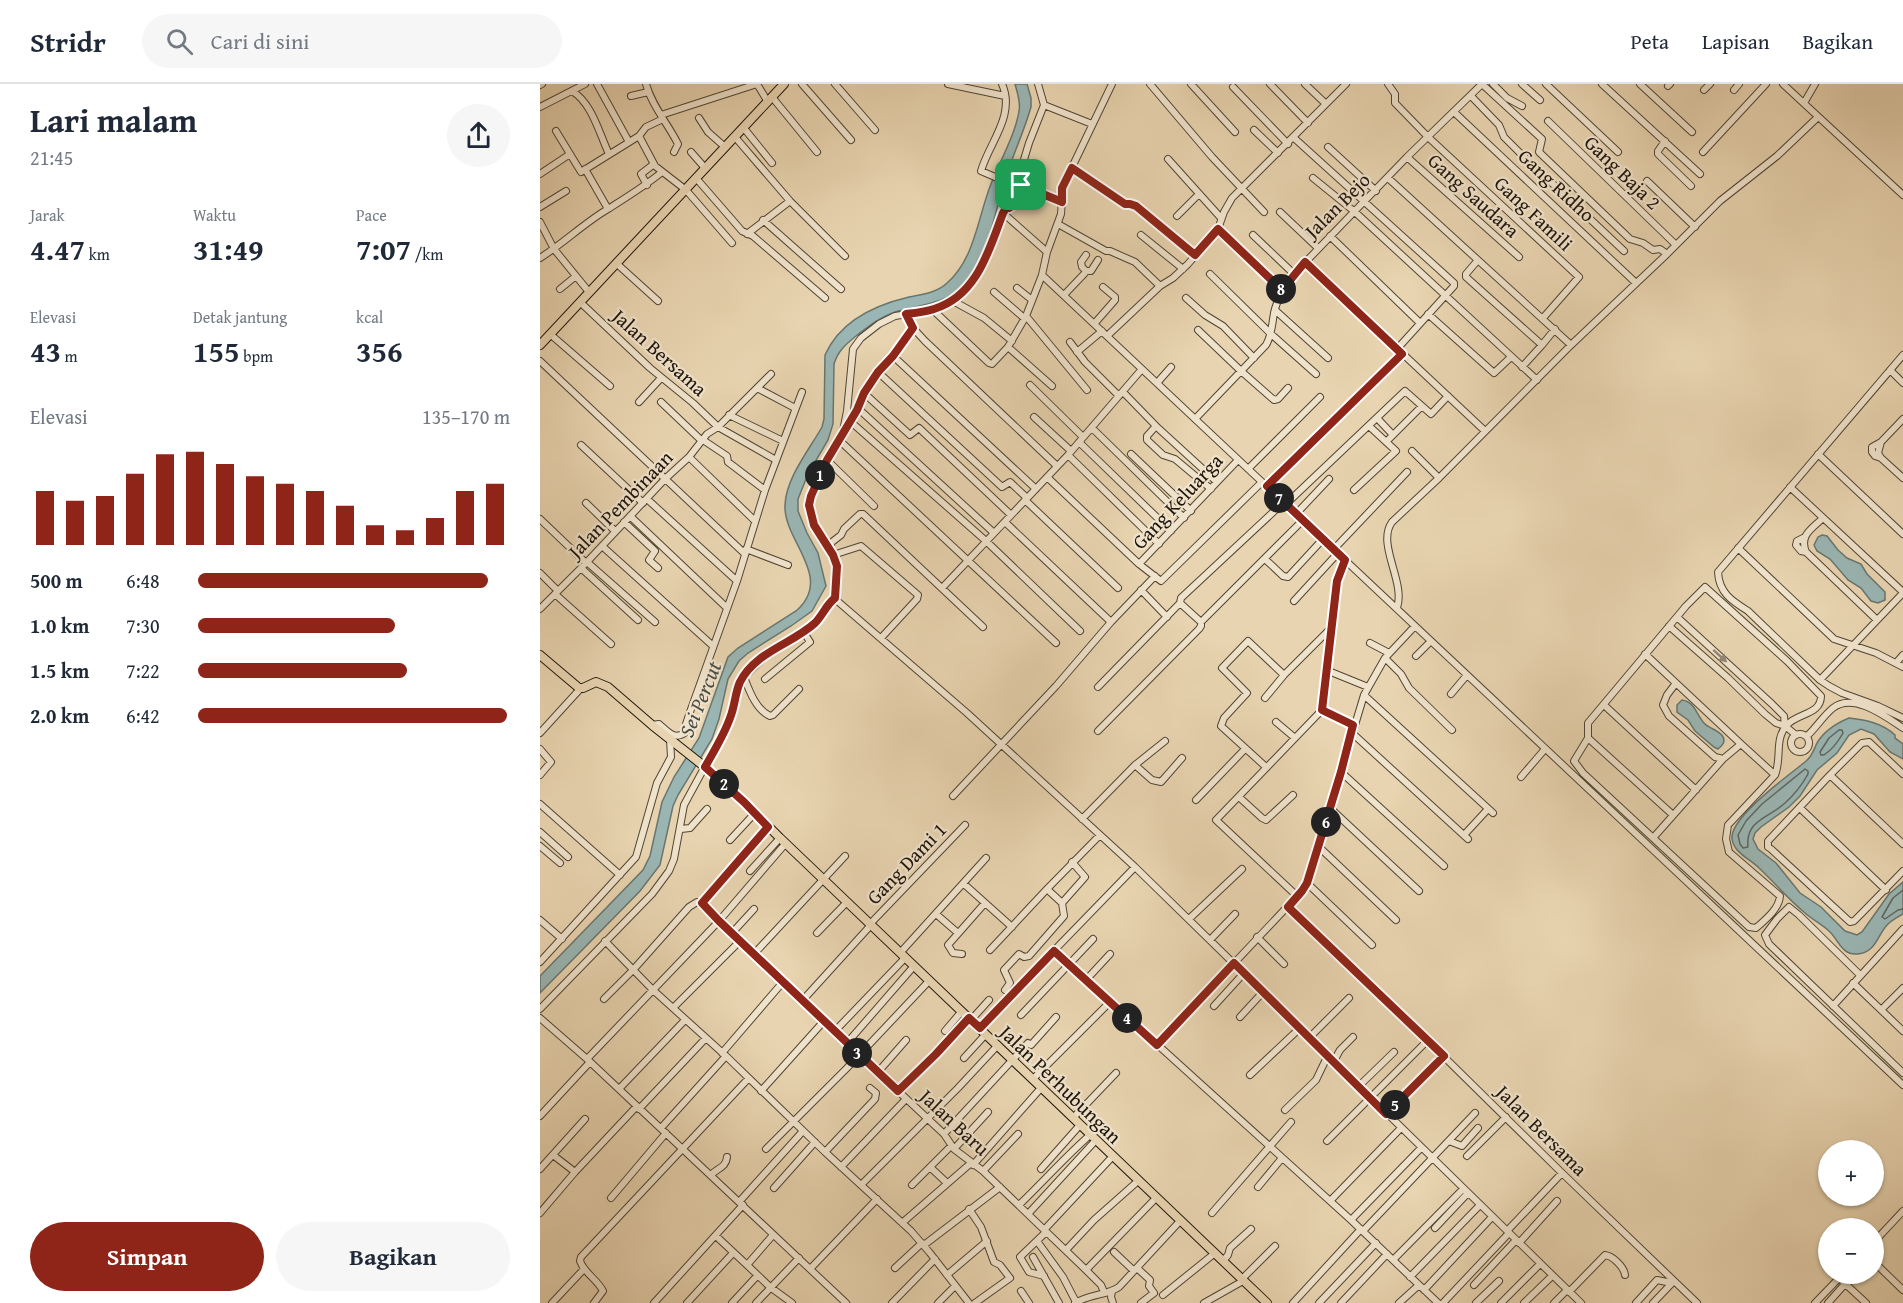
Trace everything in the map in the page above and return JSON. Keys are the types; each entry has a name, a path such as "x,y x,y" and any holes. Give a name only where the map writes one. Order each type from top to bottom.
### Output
{"main road":[{"path":"544,339 784,84"},
{"path":"540,655 581,688"},
{"name":"Jalan Perhubungan","path":"581,688 593,682 603,684 669,740 704,766 1267,1303"}],"street":[{"path":"540,107 585,84"},
{"path":"597,84 629,142"},
{"path":"646,84 648,92 678,144 674,152"},
{"path":"556,132 580,172 639,136 646,127 662,117 757,84 817,152"},
{"path":"802,84 851,140"},
{"path":"835,84 875,130"},
{"path":"948,84 1005,96"},
{"path":"1002,84 1006,108 1003,121 981,172 1005,183 1062,202"},
{"path":"840,437 847,411 853,349 861,338 879,324 895,316 933,310 953,301 973,282 1004,211 1019,186 1023,163 1044,105 1038,84"},
{"path":"933,310 991,364 1010,344 1025,317 1042,275 1047,252 1058,224 1062,188 1112,84"},
{"path":"1150,84 1212,157 1264,212"},
{"path":"1191,84 1235,132"},
{"path":"1270,84 1308,123"},
{"path":"1305,84 1326,104"},
{"path":"1077,352 1105,334 1183,269 1218,229 1228,204 1242,188 1346,84"},
{"path":"1388,84 1395,94 1395,103 1428,137"},
{"path":"1482,84 1542,139 1539,152 1630,239 1653,250 1664,252"},
{"name":"Jalan Bejo","path":"1195,419 1266,345 1282,290 1294,274 1407,157 1482,84"},
{"path":"1493,84 1507,98 1522,106"},
{"path":"1522,84 1540,100"},
{"path":"1546,84 1618,152"},
{"path":"1602,84 1700,174"},
{"path":"1640,84 1692,132"},
{"path":"1704,90 1710,84"},
{"path":"1734,90 1739,84"},
{"path":"1703,152 1766,84"},
{"path":"1784,84 1903,195"},
{"path":"1804,104 1815,84"},
{"path":"1233,87 1288,144"},
{"path":"572,91 580,96 588,108 609,154"},
{"path":"631,96 648,92"},
{"path":"1471,96 1499,125 1504,137 1623,251"},
{"path":"1044,105 1092,124"},
{"name":"Gang Ridho","path":"1454,112 1632,280"},
{"path":"1396,609 1400,600 1399,592 1388,545 1388,528 1392,522 1537,380 1632,280 1664,252 1676,245 1729,193 1777,156 1818,117"},
{"path":"699,118 708,132 725,147"},
{"name":"Gang Baja 2","path":"1548,121 1676,245"},
{"path":"743,128 772,163"},
{"path":"1254,130 1278,153"},
{"path":"639,136 654,164 686,190 732,243"},
{"path":"735,136 790,201 845,256"},
{"name":"Gang Famili","path":"1428,137 1578,276 1543,318"},
{"path":"1047,477 1139,564 1159,580 1163,580 1399,352 1420,323 1454,286 1454,283 1365,201 1293,138"},
{"path":"1665,141 1658,154 1691,186"},
{"path":"1328,147 1376,191"},
{"path":"691,152 705,168"},
{"path":"540,174 570,154"},
{"name":"Gang Saudara","path":"1407,157 1519,257"},
{"path":"1168,159 1221,218"},
{"path":"647,185 641,174 654,164"},
{"path":"1072,168 1125,204 1136,206 1195,255"},
{"path":"585,170 608,209"},
{"path":"540,258 663,172"},
{"path":"1313,177 1355,212 1444,297 1537,380"},
{"path":"696,178 742,231 753,236 825,298"},
{"path":"1388,178 1571,345"},
{"path":"1647,181 1695,227"},
{"path":"540,207 566,192"},
{"path":"1177,216 1199,194"},
{"path":"747,234 790,201"},
{"path":"1004,211 1047,252"},
{"path":"1280,212 1318,248"},
{"path":"763,220 841,289"},
{"path":"540,222 554,249 589,292"},
{"path":"1058,224 1106,251 1135,261 1160,286"},
{"path":"1218,229 1282,290"},
{"path":"1141,235 1183,269"},
{"path":"1253,235 1294,274"},
{"path":"1330,236 1420,323"},
{"path":"1086,255 1081,265 1086,271"},
{"path":"1064,295 1086,271 1091,271 1098,260"},
{"path":"1478,260 1466,274 1466,278 1542,345"},
{"path":"1305,262 1485,431"},
{"path":"616,263 658,301"},
{"path":"1210,274 1316,374"},
{"path":"1042,275 1903,1085"},
{"path":"560,289 576,276"},
{"path":"1094,324 1115,300 1103,287"},
{"path":"1017,288 1032,300"},
{"path":"994,291 1025,317 1087,390"},
{"path":"1186,298 1205,315 1223,326 1254,358"},
{"path":"953,301 984,318 1052,386"},
{"name":"Jalan Bersama","path":"580,302 661,378 693,403 718,427 776,460"},
{"path":"1275,310 1328,358"},
{"path":"906,314 913,328 1057,466"},
{"path":"1428,314 1492,372 1496,373 1511,357"},
{"path":"540,1009 652,894 669,871 681,829 684,805 728,724 739,684 744,677 768,653 817,620 826,606 835,598 838,573 833,555 814,525 809,505 811,496 827,460 851,422 864,393 913,328"},
{"path":"1522,367 1555,329"},
{"path":"1198,330 1274,400 1278,399 1288,388"},
{"path":"544,339 610,386"},
{"path":"1070,342 1077,352 1217,483"},
{"path":"1903,355 1718,572 1720,587 1735,603 1748,611 1820,680 1842,693 1878,705 1903,718"},
{"path":"893,356 1036,489"},
{"path":"540,361 745,551 788,565"},
{"path":"1157,383 1171,368"},
{"path":"943,587 1092,428 1142,369"},
{"path":"1890,370 1903,382"},
{"path":"878,372 1002,487 1009,481 1118,588"},
{"name":"Jalan Pembinaan","path":"540,609 585,565 701,442 771,374"},
{"path":"639,402 661,378"},
{"path":"1030,385 1171,531"},
{"path":"757,388 795,408"},
{"path":"1098,687 1167,617 1180,603 1181,598 1406,390 1432,413 1448,396"},
{"path":"652,725 659,724 674,736 685,734 690,712 737,581 765,490 802,392"},
{"path":"864,393 910,435 919,428 1011,515"},
{"path":"1248,469 1320,397"},
{"path":"661,402 701,442 727,456 728,462 765,490"},
{"path":"1386,442 1422,406"},
{"path":"857,410 862,412 994,533"},
{"path":"729,415 783,441"},
{"path":"1034,417 1159,544"},
{"path":"1377,418 1393,435"},
{"path":"1903,419 1881,442 1872,447 1872,452 1903,478"},
{"path":"851,422 986,541 1080,631"},
{"path":"1156,426 1147,436 1147,440 1163,455 1175,459 1211,489"},
{"path":"1354,490 1396,451 1369,426"},
{"path":"1092,428 1184,518"},
{"path":"840,437 1011,603 1056,643"},
{"path":"940,448 949,438"},
{"path":"581,445 737,581"},
{"path":"1412,451 1439,478"},
{"path":"1131,454 1191,511"},
{"path":"1818,454 1903,534"},
{"path":"689,457 755,522"},
{"path":"827,460 874,506"},
{"name":"Gang Keluarga","path":"1139,564 1238,460"},
{"path":"1294,601 1407,472"},
{"path":"1296,514 1329,479"},
{"path":"1790,487 1903,593 1820,680"},
{"path":"586,503 615,531"},
{"path":"829,548 832,542 861,513 943,587 983,627"},
{"path":"630,516 726,607"},
{"path":"1823,518 1797,541 1796,545 1877,620"},
{"path":"540,519 638,620"},
{"path":"1098,731 1199,629 1201,622 1303,520"},
{"path":"624,522 655,551 649,560 658,568"},
{"path":"1005,522 1111,622"},
{"path":"1265,559 1283,576 1288,577 1323,539"},
{"path":"602,546 713,646"},
{"path":"833,555 861,546 918,595 917,599 881,638"},
{"path":"1738,548 1834,639 1876,653 1903,667"},
{"path":"1297,896 1217,823 1217,819 1322,710 1330,628 1338,577 1345,560"},
{"path":"585,565 655,622"},
{"path":"540,573 611,644"},
{"path":"952,796 1056,686 1111,622 1155,576"},
{"path":"1705,587 1821,696 1820,705 1785,726 1780,735 1779,764 1775,775 1728,825 1726,839 1729,852 1780,896 1776,907 1756,928 1749,927 1583,773 1574,761 1588,738 1588,723 1677,617 1705,587"},
{"path":"1141,590 1167,617"},
{"path":"835,598 1001,744 1135,867 1581,1303"},
{"path":"1180,603 1201,622"},
{"path":"1677,617 1784,716 1785,726"},
{"path":"1157,1045 1257,937 1288,907 1307,883 1364,694 1387,655 1415,626"},
{"path":"1669,626 1776,723 1785,726 1796,735 1807,736"},
{"path":"1265,698 1330,628"},
{"path":"765,679 810,642 803,631"},
{"path":"1416,656 1431,640"},
{"path":"1266,767 1221,726 1222,721 1246,693 1222,667 1248,641 1284,675"},
{"path":"1370,643 1387,655 1409,688 1452,730"},
{"path":"1646,654 1775,775"},
{"path":"1896,663 1903,655"},
{"path":"1326,670 1368,687"},
{"path":"1451,694 1467,675"},
{"path":"744,677 762,712 770,716 773,716 799,689"},
{"path":"1676,683 1663,705 1669,716 1715,757 1723,759"},
{"path":"540,733 581,688"},
{"path":"1322,710 1352,729 1466,837 1490,811 1364,694"},
{"path":"1807,736 1833,708 1842,703 1854,702 1903,728"},
{"path":"1604,705 1696,790"},
{"path":"1275,722 1295,738"},
{"path":"1796,735 1791,744 1797,752 1807,747 1807,736"},
{"path":"1588,738 1673,815"},
{"path":"541,958 562,939 636,857 657,783 671,757 669,740"},
{"path":"1083,819 1135,765 1165,741"},
{"path":"1903,774 1869,742 1862,743 1768,841 1768,847 1848,921 1854,921 1903,871"},
{"path":"1653,838 1723,759 1741,744"},
{"path":"540,749 551,762 540,775"},
{"path":"1196,800 1245,749"},
{"path":"1521,777 1545,749"},
{"path":"1135,765 1152,780 1161,782 1182,758"},
{"path":"1341,772 1444,866"},
{"path":"1830,775 1903,844"},
{"path":"1239,797 1266,820 1293,795"},
{"path":"540,804 620,875"},
{"path":"1330,808 1419,891"},
{"path":"1800,808 1886,890"},
{"path":"681,829 690,828 707,809"},
{"path":"730,840 755,813"},
{"name":"Gang Dami 1","path":"802,1001 870,924 965,825"},
{"path":"604,999 689,907 697,902 702,903 768,827"},
{"path":"540,832 568,857"},
{"path":"990,950 1100,835"},
{"path":"750,871 783,841"},
{"path":"540,1116 588,1060 719,921 783,841"},
{"path":"540,846 560,863"},
{"path":"1318,846 1396,920"},
{"path":"754,954 845,856"},
{"path":"835,1031 986,858"},
{"path":"1062,903 1085,877 1072,862"},
{"path":"980,1028 1135,867"},
{"path":"1189,919 1242,869"},
{"path":"1307,883 1372,945"},
{"path":"964,884 1012,927"},
{"path":"1005,990 1010,983 1004,972 1005,969 1018,954 1024,957 1029,956 1064,916 1062,903 1047,889"},
{"path":"817,933 847,902"},
{"name":"Jalan Baru","path":"702,903 802,1001 944,1134 953,1147 983,1171 1066,1250 1099,1282 1104,1292"},
{"path":"962,954 953,953 948,946 985,903"},
{"name":"Jalan Bersama","path":"1288,907 1365,979 1697,1303"},
{"path":"1860,975 1789,907 1765,935 1765,939 1903,1074"},
{"path":"732,933 754,909"},
{"path":"936,914 958,933"},
{"path":"1210,940 1235,914"},
{"path":"540,920 562,939"},
{"path":"1833,1006 1903,929"},
{"path":"1897,935 1903,940"},
{"path":"1257,937 1284,964"},
{"path":"1021,1015 1093,939"},
{"path":"605,941 653,990 902,1222 923,1244 967,1301 958,1303"},
{"path":"673,1008 740,941"},
{"path":"1054,951 1352,1220 1434,1302"},
{"path":"1086,980 1110,954"},
{"path":"847,1043 914,966"},
{"path":"1214,1006 1244,973"},
{"path":"766,1149 860,1056 929,981"},
{"path":"660,1128 783,982"},
{"path":"1853,983 1903,1032"},
{"path":"1881,1010 1903,987"},
{"path":"1240,1017 1263,992"},
{"path":"1310,1037 1349,999"},
{"path":"898,1091 989,1000"},
{"path":"1033,1079 1110,1002"},
{"path":"945,1031 962,1011"},
{"path":"944,1134 1028,1043 1031,1045 1056,1017"},
{"path":"540,1018 711,1175 842,1301"},
{"path":"619,1089 685,1020"},
{"path":"761,1091 824,1021"},
{"path":"1250,1075 1300,1028"},
{"path":"964,1058 986,1034"},
{"path":"1285,1110 1316,1080 1331,1058 1353,1037"},
{"path":"540,1213 575,1172 706,1038"},
{"path":"878,1072 906,1040"},
{"path":"1327,1141 1428,1040"},
{"path":"861,1185 998,1046"},
{"path":"1359,1086 1394,1052"},
{"path":"1386,1114 1444,1056"},
{"path":"1073,1118 1116,1073"},
{"path":"594,1303 603,1291 580,1264 581,1257 748,1079"},
{"path":"825,1152 875,1099 876,1093 870,1088"},
{"path":"902,1222 972,1164 1041,1088"},
{"path":"841,1167 906,1099"},
{"path":"912,1185 988,1112"},
{"path":"1293,1303 1475,1113"},
{"path":"1467,1156 1506,1117"},
{"path":"540,1169 585,1119"},
{"path":"1212,1213 1291,1122"},
{"path":"1041,1169 1080,1125"},
{"path":"1330,1201 1401,1128"},
{"path":"1449,1141 1462,1146 1479,1128"},
{"path":"654,1303 716,1236 803,1131"},
{"path":"611,1198 666,1133"},
{"path":"983,1171 1018,1134"},
{"path":"1019,1205 1067,1155 1093,1138"},
{"path":"1028,1214 1093,1138"},
{"path":"774,1188 815,1142"},
{"path":"1352,1220 1421,1148"},
{"path":"553,1155 575,1172"},
{"path":"1044,1276 1029,1272 1020,1257 1113,1156"},
{"path":"711,1175 725,1164 728,1157"},
{"path":"1258,1187 1286,1162"},
{"path":"930,1167 947,1183"},
{"path":"1443,1303 1562,1173"},
{"path":"1066,1250 1094,1220 1138,1181"},
{"path":"895,1268 923,1244 1000,1187"},
{"path":"1436,1228 1466,1191"},
{"path":"1393,1260 1466,1191"},
{"path":"1086,1270 1156,1198"},
{"path":"810,1269 877,1199"},
{"path":"1474,1285 1557,1201"},
{"path":"1410,1277 1480,1205"},
{"path":"969,1209 981,1227 994,1262 1000,1265 1010,1278 975,1303"},
{"path":"1884,1231 1903,1211"},
{"path":"1399,1303 1421,1287 1492,1217"},
{"path":"1897,1217 1903,1223"},
{"path":"1037,1241 1063,1277 1075,1303 1091,1295 1112,1291 1136,1269 1180,1221"},
{"path":"1223,1261 1228,1256 1230,1248 1251,1228"},
{"path":"747,1265 773,1235"},
{"path":"716,1236 757,1276 790,1302"},
{"path":"947,1275 987,1241"},
{"path":"1319,1303 1376,1243"},
{"path":"1204,1303 1243,1280 1275,1246"},
{"path":"1114,1252 1150,1280 1149,1286 1154,1293 1141,1303"},
{"path":"687,1303 733,1253"},
{"path":"1163,1295 1215,1253"},
{"path":"1341,1303 1387,1254"},
{"path":"1554,1303 1605,1255 1610,1256 1623,1269 1625,1275"},
{"path":"1033,1257 1059,1303"},
{"path":"756,1303 799,1258"},
{"path":"892,1303 935,1259"},
{"path":"1501,1303 1540,1264"},
{"path":"552,1303 584,1269"},
{"path":"1884,1272 1903,1290"},
{"path":"732,1303 757,1276"},
{"path":"1524,1303 1552,1276"},
{"path":"1636,1303 1657,1280 1673,1282"},
{"path":"1476,1303 1499,1281"},
{"path":"1653,1303 1673,1282"},
{"path":"1815,1303 1833,1284"},
{"path":"1828,1303 1845,1284 1866,1303"},
{"path":"938,1303 956,1286"},
{"path":"1112,1291 1113,1303"},
{"path":"1020,1292 1029,1303"},
{"path":"1684,1303 1690,1296"}],"water":[{"name":"Sei Percut","path":"1015,84 1027,84 1031,107 1006,176 990,234 972,274 963,286 948,297 895,312 879,319 848,342 834,364 833,424 828,440 808,474 798,499 798,511 818,553 826,586 812,611 739,661 728,679 712,739 673,806 660,865 640,891 540,993 540,976 643,870 650,856 662,802 674,777 699,738 728,657 738,648 796,611 807,598 810,585 809,572 791,532 786,518 785,505 789,485 822,427 825,355 840,333 860,316 884,305 939,289 964,262 975,236 991,184 1017,120 1019,108"},
{"path":"1827,536 1847,558 1861,564 1867,574 1885,592 1885,600 1878,603 1871,601 1861,588 1848,580 1830,559 1817,551 1814,545 1818,537"},
{"path":"1682,700 1693,706 1706,725 1722,735 1724,742 1718,749 1695,731 1688,720 1677,712 1677,705"},
{"path":"1849,718 1873,723 1890,731 1903,744 1903,759 1890,752 1874,734 1861,729 1849,735 1837,753 1817,770 1800,796 1761,827 1753,839 1758,849 1776,863 1800,893 1821,907 1845,931 1857,935 1862,932 1889,894 1903,882 1903,914 1884,928 1872,947 1857,954 1844,950 1830,932 1808,916 1759,868 1739,852 1732,839 1740,820 1750,809 1807,760 1827,731"}],"route":[{"path":"1072,168 1125,204 1136,206 1195,255 1218,229 1282,290 1305,262 1402,354 1267,486 1345,560 1337,581 1322,710 1353,725 1307,883 1288,907 1444,1056 1386,1114 1234,963 1157,1045 1054,951 980,1028 969,1018 898,1091 702,903 768,827 705,767 728,724 739,684 746,673 768,653 813,625 826,606 835,598 837,566 833,555 814,525 809,505 818,479 841,435 848,427 864,393 913,328 906,314 933,310 949,303 973,282 1003,213 1006,208 1012,206 1021,185 1062,202 1062,188 1072,168"}]}
